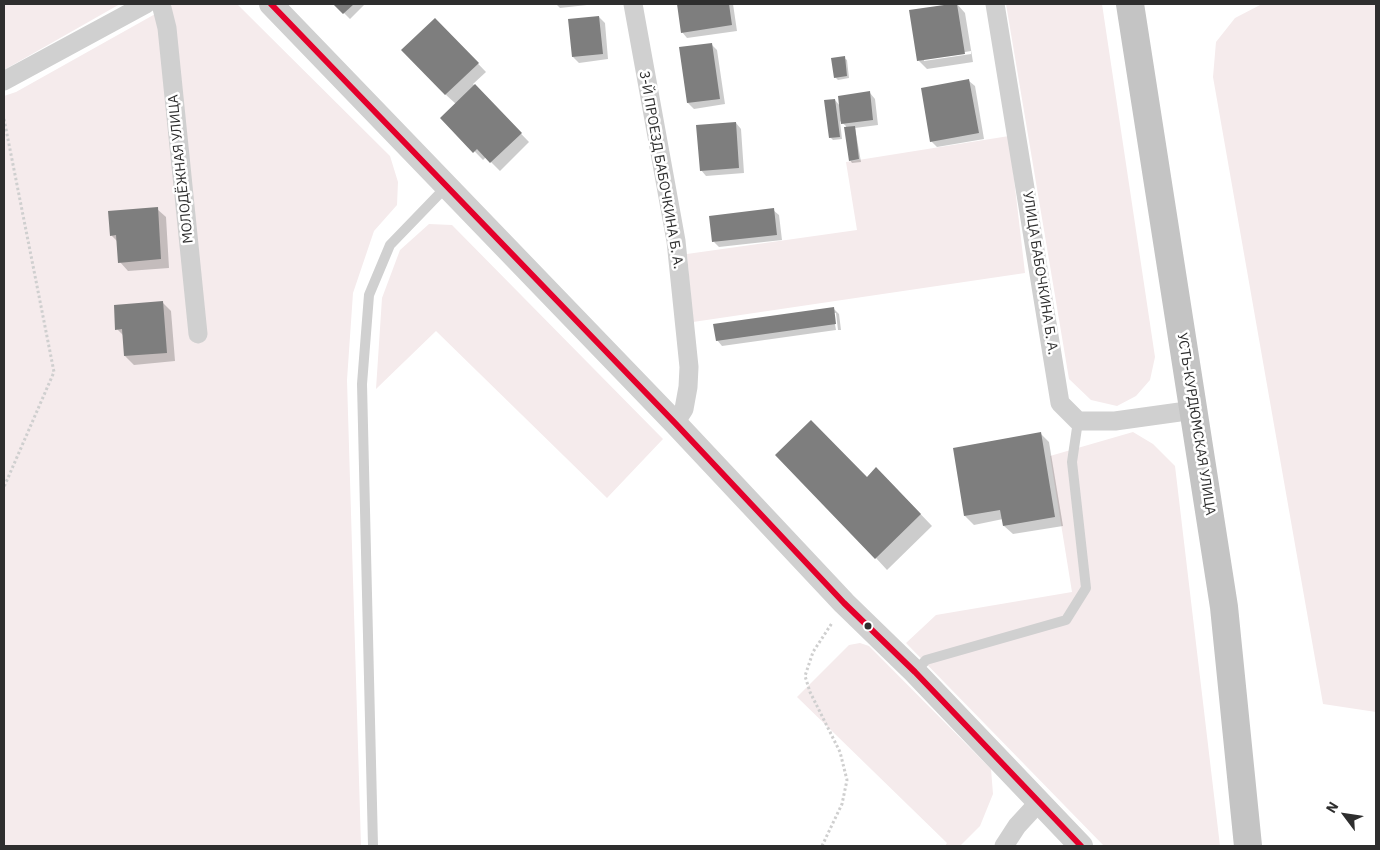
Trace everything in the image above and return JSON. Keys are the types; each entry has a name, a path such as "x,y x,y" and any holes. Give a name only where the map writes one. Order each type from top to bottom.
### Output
{"main road":[{"name":"УСТЬ-КУРДЮМСКАЯ УЛИЦА","path":"1130,4 1224,606 1248,846"}],"street":[{"path":"4,81 146,4"},
{"name":"МОЛОДЁЖНАЯ УЛИЦА","path":"161,4 166,28 198,334"},
{"path":"271,4 675,423 844,603 915,672 1081,846"},
{"name":"3-Й ПРОЕЗД БАБОЧКИНА Б. А.","path":"633,4 676,242 689,367 684,409 675,423"},
{"name":"УЛИЦА БАБОЧКИНА Б. А.","path":"995,4 1060,403 1078,421"},
{"path":"1078,421 1115,421 1194,410"},
{"path":"1004,846 1017,826 1040,801"}],"lane":[{"path":"373,846 362,384 369,295 390,245 447,186"},
{"path":"915,672 926,660 1066,620 1086,588 1072,462 1078,421"}],"path":[{"path":"4,119 54,372 4,488"},
{"path":"822,846 842,804 847,780 840,752 810,692 805,676 813,652 844,603"}],"shaded area":[{"path":"4,4 120,4 4,70"},
{"path":"173,4 237,4 390,156 398,182 397,205 374,231 353,293 347,380 361,846 4,846 4,96 16,92"},
{"path":"1006,4 1102,4 1155,357 1150,380 1136,396 1117,406 1091,400 1069,379"},
{"path":"1262,4 1376,4 1376,712 1323,704 1213,77 1216,42 1235,18"},
{"path":"1009,136 1025,273 693,322 687,254 857,230 846,162"},
{"path":"429,224 452,225 663,439 607,498 436,331 376,389 382,298 400,250"},
{"path":"1133,432 1153,444 1175,466 1220,846 1104,846 906,643 936,615 1072,592 1050,456"},
{"path":"860,643 869,646 991,769 993,794 980,826 960,846 945,846 947,843 797,697 849,645"}],"building":[{"path":"333,4 354,4 343,14"},
{"path":"677,4 729,4 732,25 681,33"},
{"path":"957,4 965,54 917,61 909,10"},
{"path":"599,16 603,54 572,57 568,19"},
{"path":"435,18 479,63 445,95 401,50"},
{"path":"712,43 720,99 687,103 679,47"},
{"path":"845,56 847,76 834,78 831,58"},
{"path":"969,79 979,133 930,142 921,88"},
{"path":"475,84 522,133 490,163 477,149 473,153 440,118"},
{"path":"870,91 873,120 841,124 838,96"},
{"path":"835,99 840,137 829,138 824,100"},
{"path":"736,122 739,168 700,171 696,125"},
{"path":"855,126 859,159 849,161 844,127"},
{"path":"158,207 161,259 118,263 116,235 110,236 108,211"},
{"path":"774,208 777,235 712,242 709,216"},
{"path":"163,301 167,353 124,356 122,329 115,330 114,305"},
{"path":"834,307 836,324 716,341 713,324"},
{"path":"811,420 867,477 876,467 921,514 875,559 775,455"},
{"path":"1041,432 1055,517 1003,526 1000,510 964,516 953,448"}],"transit line":[{"path":"271,4 675,423 844,603 915,672 1081,846"}]}
